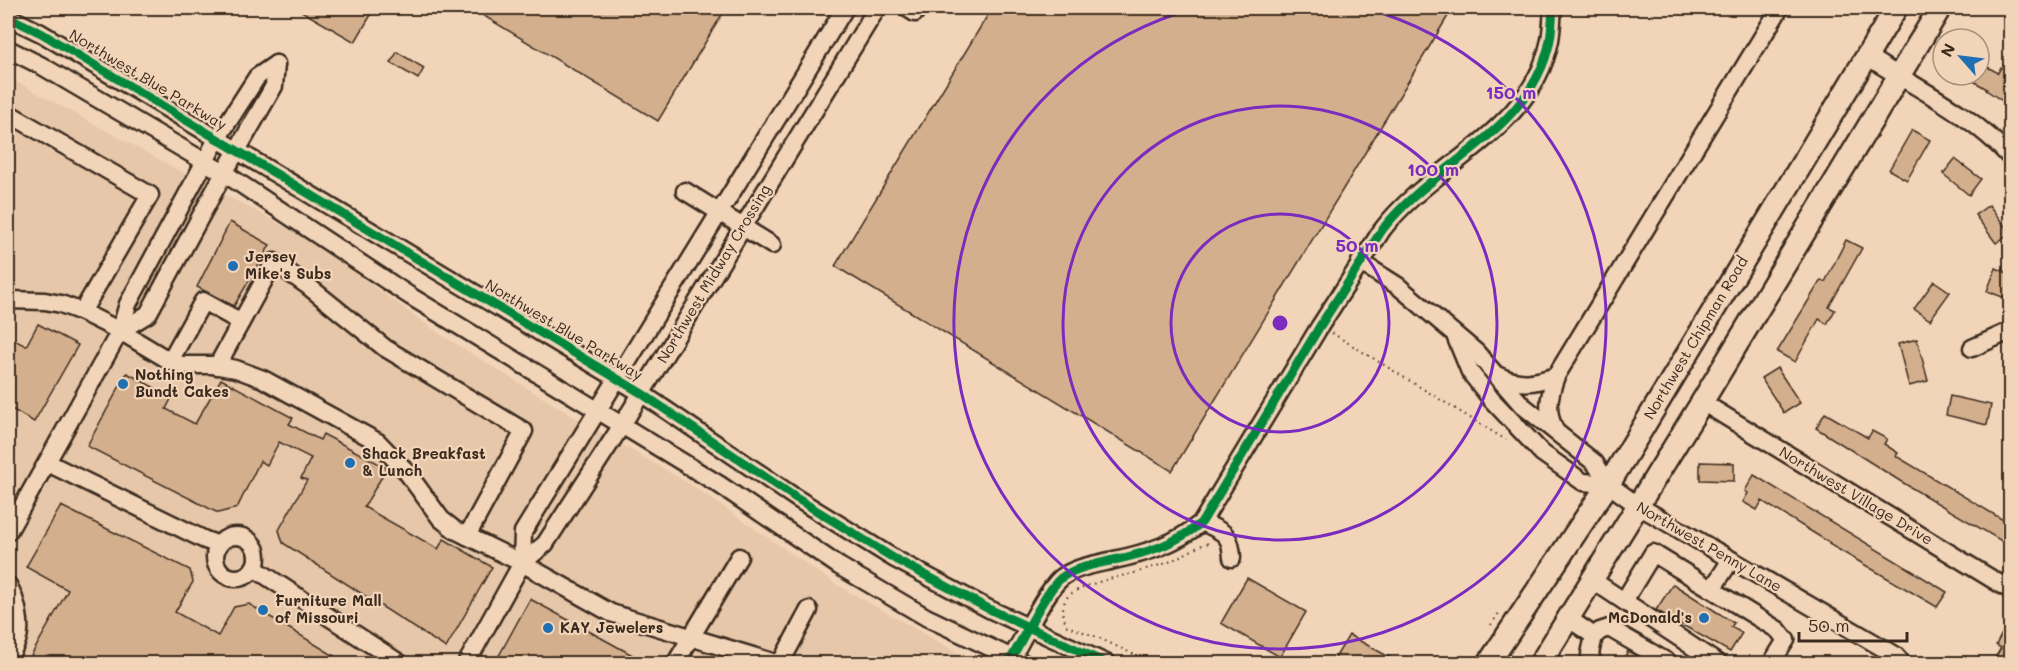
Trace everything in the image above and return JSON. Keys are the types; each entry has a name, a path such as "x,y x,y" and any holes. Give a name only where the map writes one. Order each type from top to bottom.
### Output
{"main road":[{"name":"Northwest Chipman Road","path":"1488,663 1608,484 1896,8"},
{"path":"1540,663 1702,402 1940,8"}],"street":[{"name":"Northwest Midway Crossing","path":"522,563 523,532 845,8"},
{"name":"Northwest Midway Crossing","path":"466,663 522,563 545,544 622,425 877,8"},
{"path":"8,49 42,66 224,173 410,296 720,485 839,566 926,617 1013,662 1052,588 1063,577 1085,567 1134,556 1168,545 1188,534 1202,522 1320,326 1391,217 1510,115 1534,83 1550,40 1552,8"},
{"path":"1558,435 1548,400 1556,376 1780,8"},
{"name":"Northwest Blue Parkway","path":"8,17 41,33 641,393 796,498 895,559 989,609 1108,663"},
{"path":"1868,57 1969,120 1992,138 2010,158"},
{"path":"8,532 120,331 128,304 204,162 257,77 276,64 274,86 148,314 120,331"},
{"path":"8,113 150,195 82,312"},
{"path":"685,191 772,245"},
{"path":"217,366 274,262 308,286 385,348 524,430 467,536"},
{"path":"1360,262 1398,286 1476,352 1522,405 1595,463 1608,484"},
{"path":"8,300 61,304 120,331 170,361 182,365 236,369 263,380 378,442 406,471 441,519 467,536 522,563 611,613 779,663 809,610"},
{"path":"170,361 203,301 241,322"},
{"path":"1972,348 2010,331"},
{"path":"1455,335 1470,372 1491,399 1542,453 1583,482 1608,484"},
{"path":"1496,374 1523,384 1556,376"},
{"name":"Northwest Village Drive","path":"1702,402 2010,590"},
{"path":"48,463 205,540 219,544"},
{"name":"Northwest Penny Lane","path":"1608,484 1637,505 1895,655 1903,663"},
{"path":"1202,522 1226,534 1232,550"},
{"path":"231,536 251,541 257,554 254,568 244,576 237,578 225,574 216,564 215,557 219,544 231,536"},
{"path":"1624,601 1653,553 1778,630 1786,640 1772,663"},
{"path":"675,663 739,557"},
{"path":"1712,589 1731,560"},
{"path":"254,568 401,663"},
{"path":"1592,580 1719,663"},
{"path":"8,585 16,606 19,626 17,640 8,658"},
{"path":"1568,618 1594,636"},
{"path":"1593,663 1590,654 1594,636 1609,628 1671,663"}],"path":[{"path":"1320,326 1507,440"},
{"path":"1154,663 1097,637 1066,626 1062,614 1066,598 1074,590 1167,563 1204,544 1232,550"},
{"path":"1490,627 1502,609"}],"shaded area":[{"path":"8,77 305,237 440,334 566,412 693,486 837,585 976,663 8,663"}],"building":[{"path":"296,8 375,8 355,42"},
{"path":"471,8 726,8 658,121"},
{"path":"992,8 1444,8 1451,11 1172,471 835,266"},
{"path":"397,52 424,68 418,79 391,63"},
{"path":"2001,67 2010,73 2010,106 1986,90 1984,87 1991,87 1991,69 1998,73"},
{"path":"1912,130 1930,140 1907,180 1889,170"},
{"path":"1955,159 1981,179 1969,195 1943,174"},
{"path":"1989,205 2010,233 1996,243 1975,215"},
{"name":"Jersey Mike's Subs","path":"230,222 270,245 234,306 197,287"},
{"path":"1846,240 1862,248 1829,307 1835,310 1827,324 1819,319 1795,362 1777,352 1821,280 1825,282"},
{"path":"1996,268 2010,274 2010,300 1987,291"},
{"path":"1934,281 1950,292 1930,320 1914,309"},
{"path":"38,324 78,345 34,422 8,407 8,345 11,338 26,346"},
{"path":"1917,339 1928,381 1909,386 1898,344"},
{"path":"1777,368 1800,403 1784,413 1761,378"},
{"path":"127,373 172,397 166,409 195,424 221,379 293,418 289,424 320,440 323,434 387,468 364,507 438,549 444,539 492,567 446,648 283,543 279,530 307,480 301,478 311,458 279,442 267,465 260,461 237,508 218,513 87,446"},
{"path":"1950,396 1991,405 1987,425 1946,415"},
{"path":"1825,413 1868,438 1872,431 1887,439 1884,444 1898,453 1896,456 2010,524 2010,546 1816,428"},
{"path":"1700,462 1734,463 1734,481 1700,480"},
{"path":"1754,475 1947,592 1937,607 1829,544 1762,501 1757,510 1743,502 1748,493 1745,491"},
{"path":"61,506 190,570 193,582 175,612 218,636 234,607 249,604 346,663 27,663 68,590 26,567"},
{"path":"1247,578 1306,612 1280,657 1221,623"},
{"path":"1673,584 1734,623 1731,627 1742,633 1730,652 1656,610"},
{"name":"KAY Jewelers","path":"530,599 647,663 495,663"},
{"path":"2010,618 2010,663 1992,663 2001,648 1996,645"},
{"path":"1349,635 1400,663 1332,663"},
{"path":"1628,651 1649,663 1621,663"}],"cycle path":[{"path":"1004,664 1012,657 1042,604 1061,578 1079,569 1161,547 1202,522 1320,326 1382,230 1403,206 1479,144 1524,98 1540,71 1550,40 1553,8"},
{"path":"8,17 41,33 641,393 796,498 895,559 989,609 1108,664"}],"place":[{"name":"Jersey Mike's Subs","path":"233,266"},
{"name":"Nothing Bundt Cakes","path":"123,384"},
{"name":"Shack Breakfast & Lunch","path":"350,463"},
{"name":"Furniture Mall of Missouri","path":"263,610"},
{"name":"McDonald's","path":"1704,618"},
{"name":"KAY Jewelers","path":"548,628"}]}
